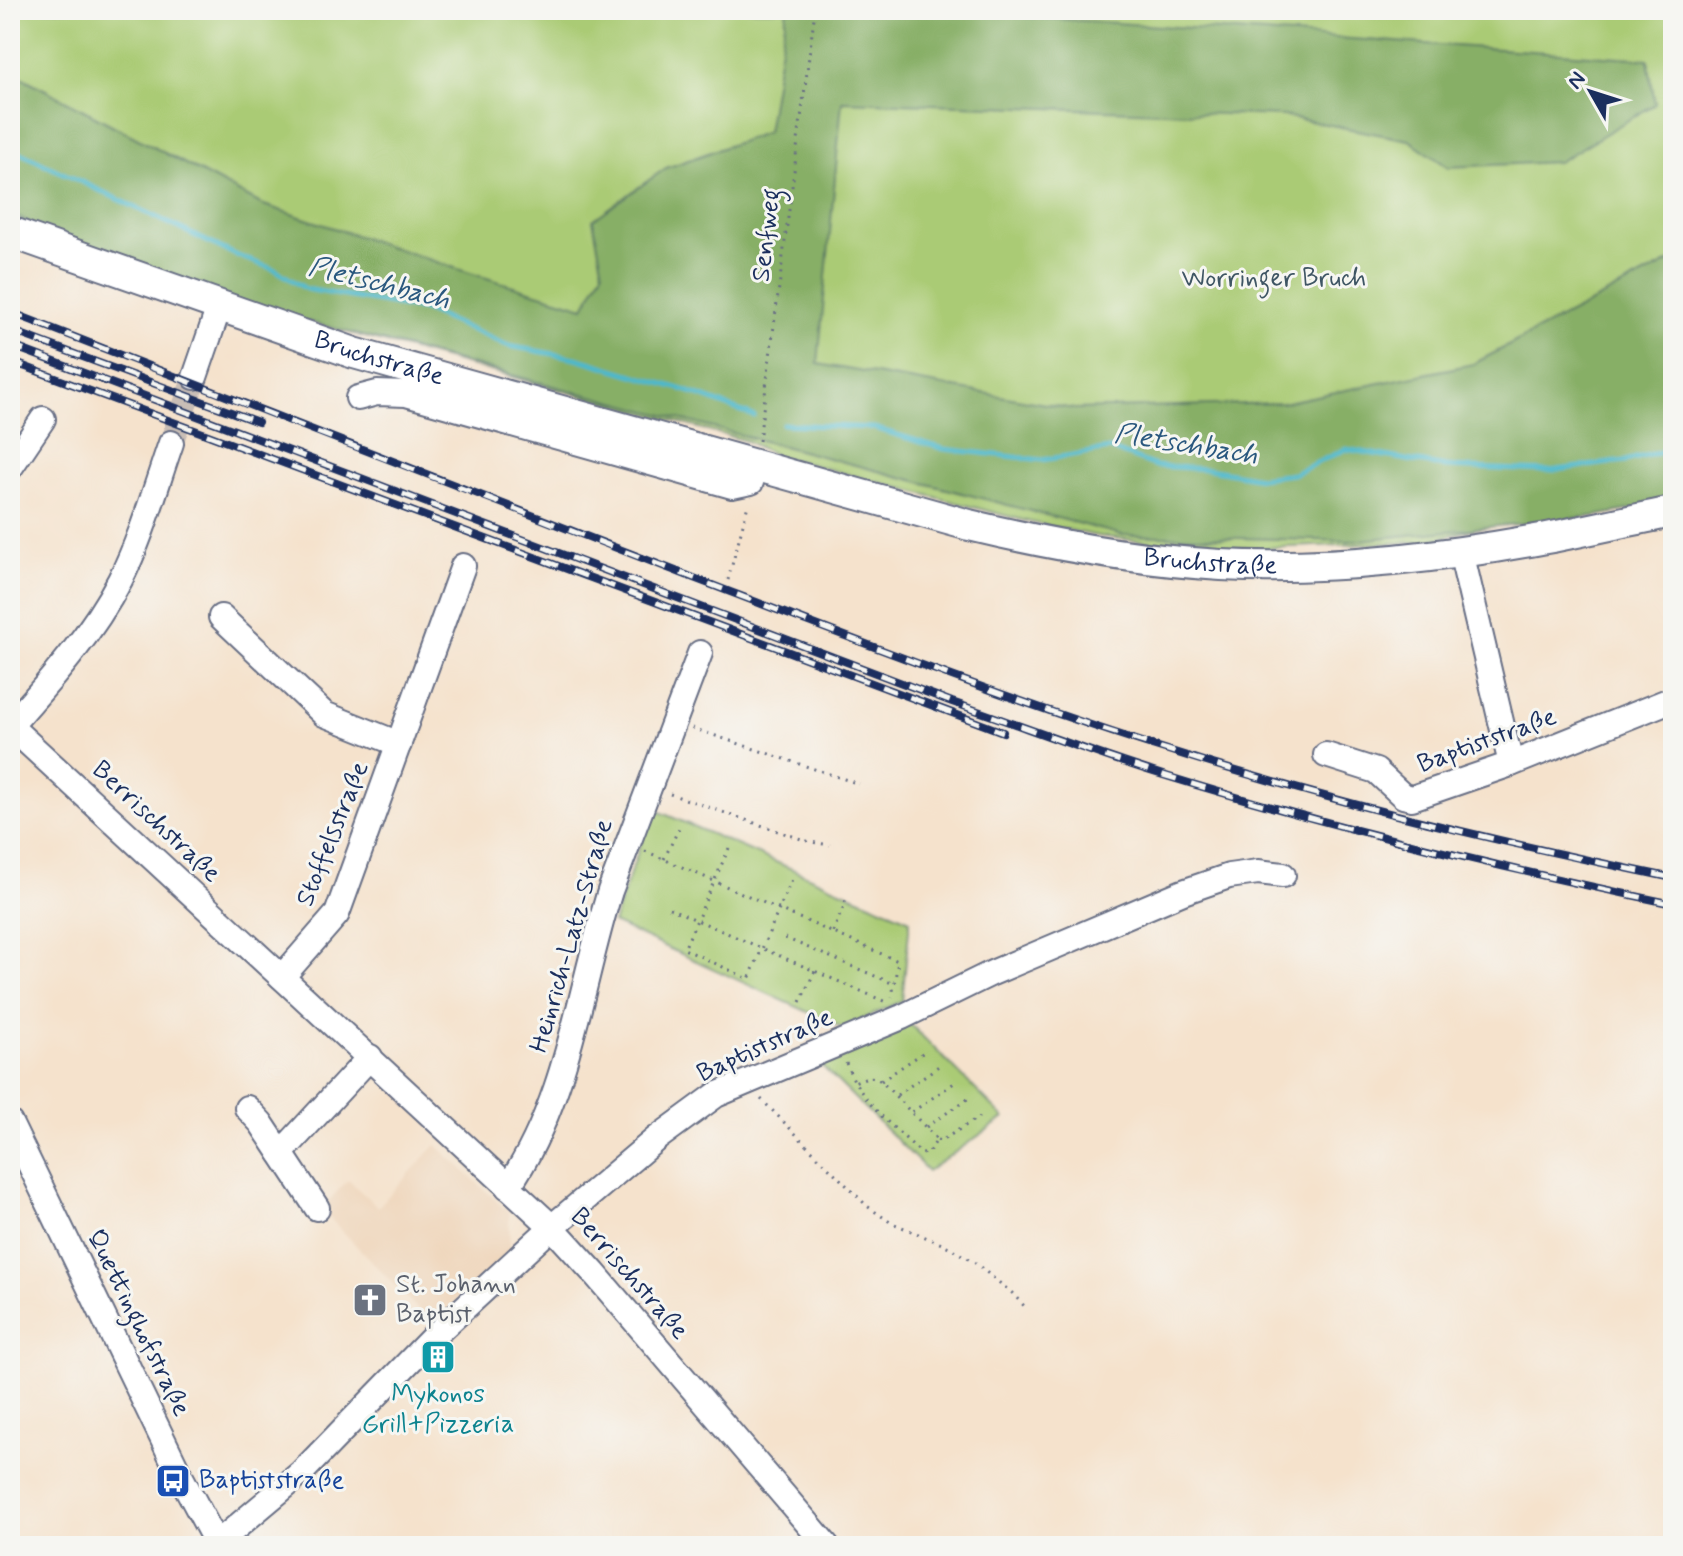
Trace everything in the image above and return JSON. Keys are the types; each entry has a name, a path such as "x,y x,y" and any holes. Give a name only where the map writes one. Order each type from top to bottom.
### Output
{"main road":[{"name":"Bruchstraße","path":"10,232 354,353 753,473 1039,542 1112,554 1221,565 1366,562 1529,542 1673,512"}],"street":[{"path":"195,377 219,307"},
{"name":"Bruchstraße","path":"358,398 377,393 406,394 732,486 753,473"},
{"path":"10,468 43,419"},
{"path":"10,726 53,678 95,621 119,581 136,546 171,443"},
{"path":"1461,552 1511,764"},
{"name":"Stoffelsstraße","path":"282,977 337,914 463,566"},
{"name":"Stoffelsstraße","path":"221,617 324,714 399,744"},
{"name":"Heinrich-Latz-Straße","path":"508,1187 523,1166 557,1084 571,1043 597,930 647,786 700,653"},
{"name":"Baptiststraße","path":"1326,755 1376,771 1403,796 1412,798 1511,764 1673,699"},
{"name":"Berrischstraße","path":"10,726 552,1227 827,1546"},
{"name":"Baptiststraße","path":"216,1545 301,1473 436,1334 552,1227 691,1111 716,1095 1183,892 1229,876 1258,872 1283,875"},
{"path":"281,1153 370,1057"},
{"path":"247,1108 261,1123 317,1208"},
{"name":"Quettinghofstraße","path":"10,1123 216,1545"}],"path":[{"name":"Senfweg","path":"728,580 748,506 815,10"},
{"path":"674,722 859,784"},
{"path":"647,786 810,842 830,845"},
{"path":"664,859 680,826"},
{"path":"627,843 898,961 889,1004 669,908"},
{"path":"729,848 684,949 749,979 793,877"},
{"path":"833,932 846,900"},
{"path":"785,938 894,984"},
{"path":"800,1002 815,971"},
{"path":"838,1044 861,1095 922,1154 928,1153 937,1140"},
{"path":"881,1081 924,1052"},
{"path":"896,1096 940,1065"},
{"path":"854,1082 874,1076 937,1140 941,1141 979,1117"},
{"path":"912,1112 957,1081"},
{"path":"745,1082 867,1206 890,1222 949,1247 975,1263 1027,1309"},
{"path":"926,1127 972,1096"}],"shaded area":[{"path":"436,1145 509,1212 510,1253 430,1322 321,1209 348,1180 378,1207"}],"green space":[{"name":"Worringer Bruch","path":"10,10 1673,10 1673,499 1544,525 1535,514 1423,542 1238,549 1097,536 1030,522 775,455 747,441 214,296 10,216"},
{"path":"787,10 924,10 1648,59 1655,104 1558,162 1448,167 1409,140 1283,116 842,101 818,364 1074,409 1282,403 1473,364 1673,260 1673,502 1596,516 1351,541 1122,535 214,297 10,214 10,71 261,204 584,307 603,272 593,220 666,168 767,132"},
{"path":"653,809 910,920 902,1001 843,1028 613,923"},
{"path":"910,1024 1004,1118 928,1171 820,1064"}],"waterway":[{"name":"Pletschbach","path":"10,148 238,256 276,270 306,289 424,310 509,346 576,358 687,391 754,416"},
{"name":"Pletschbach","path":"783,424 874,428 944,449 1042,460 1110,449 1156,466 1209,469 1260,478 1293,474 1346,449 1446,467 1549,471 1625,461 1673,449"}],"tunnel":[{"path":"171,443 195,377"}],"railway":[{"path":"10,312 805,621 1046,710 1230,769 1356,805 1545,851 1673,878"},
{"path":"10,330 258,422"},
{"path":"10,345 952,702 1110,758 1353,829 1673,904"},
{"path":"10,361 1003,732"}],"place":[{"name":"St. Johann Baptist","path":"370,1300"},
{"name":"Mykonos Grill+Pizzeria","path":"438,1357"},
{"name":"Baptiststraße","path":"173,1481"}]}
